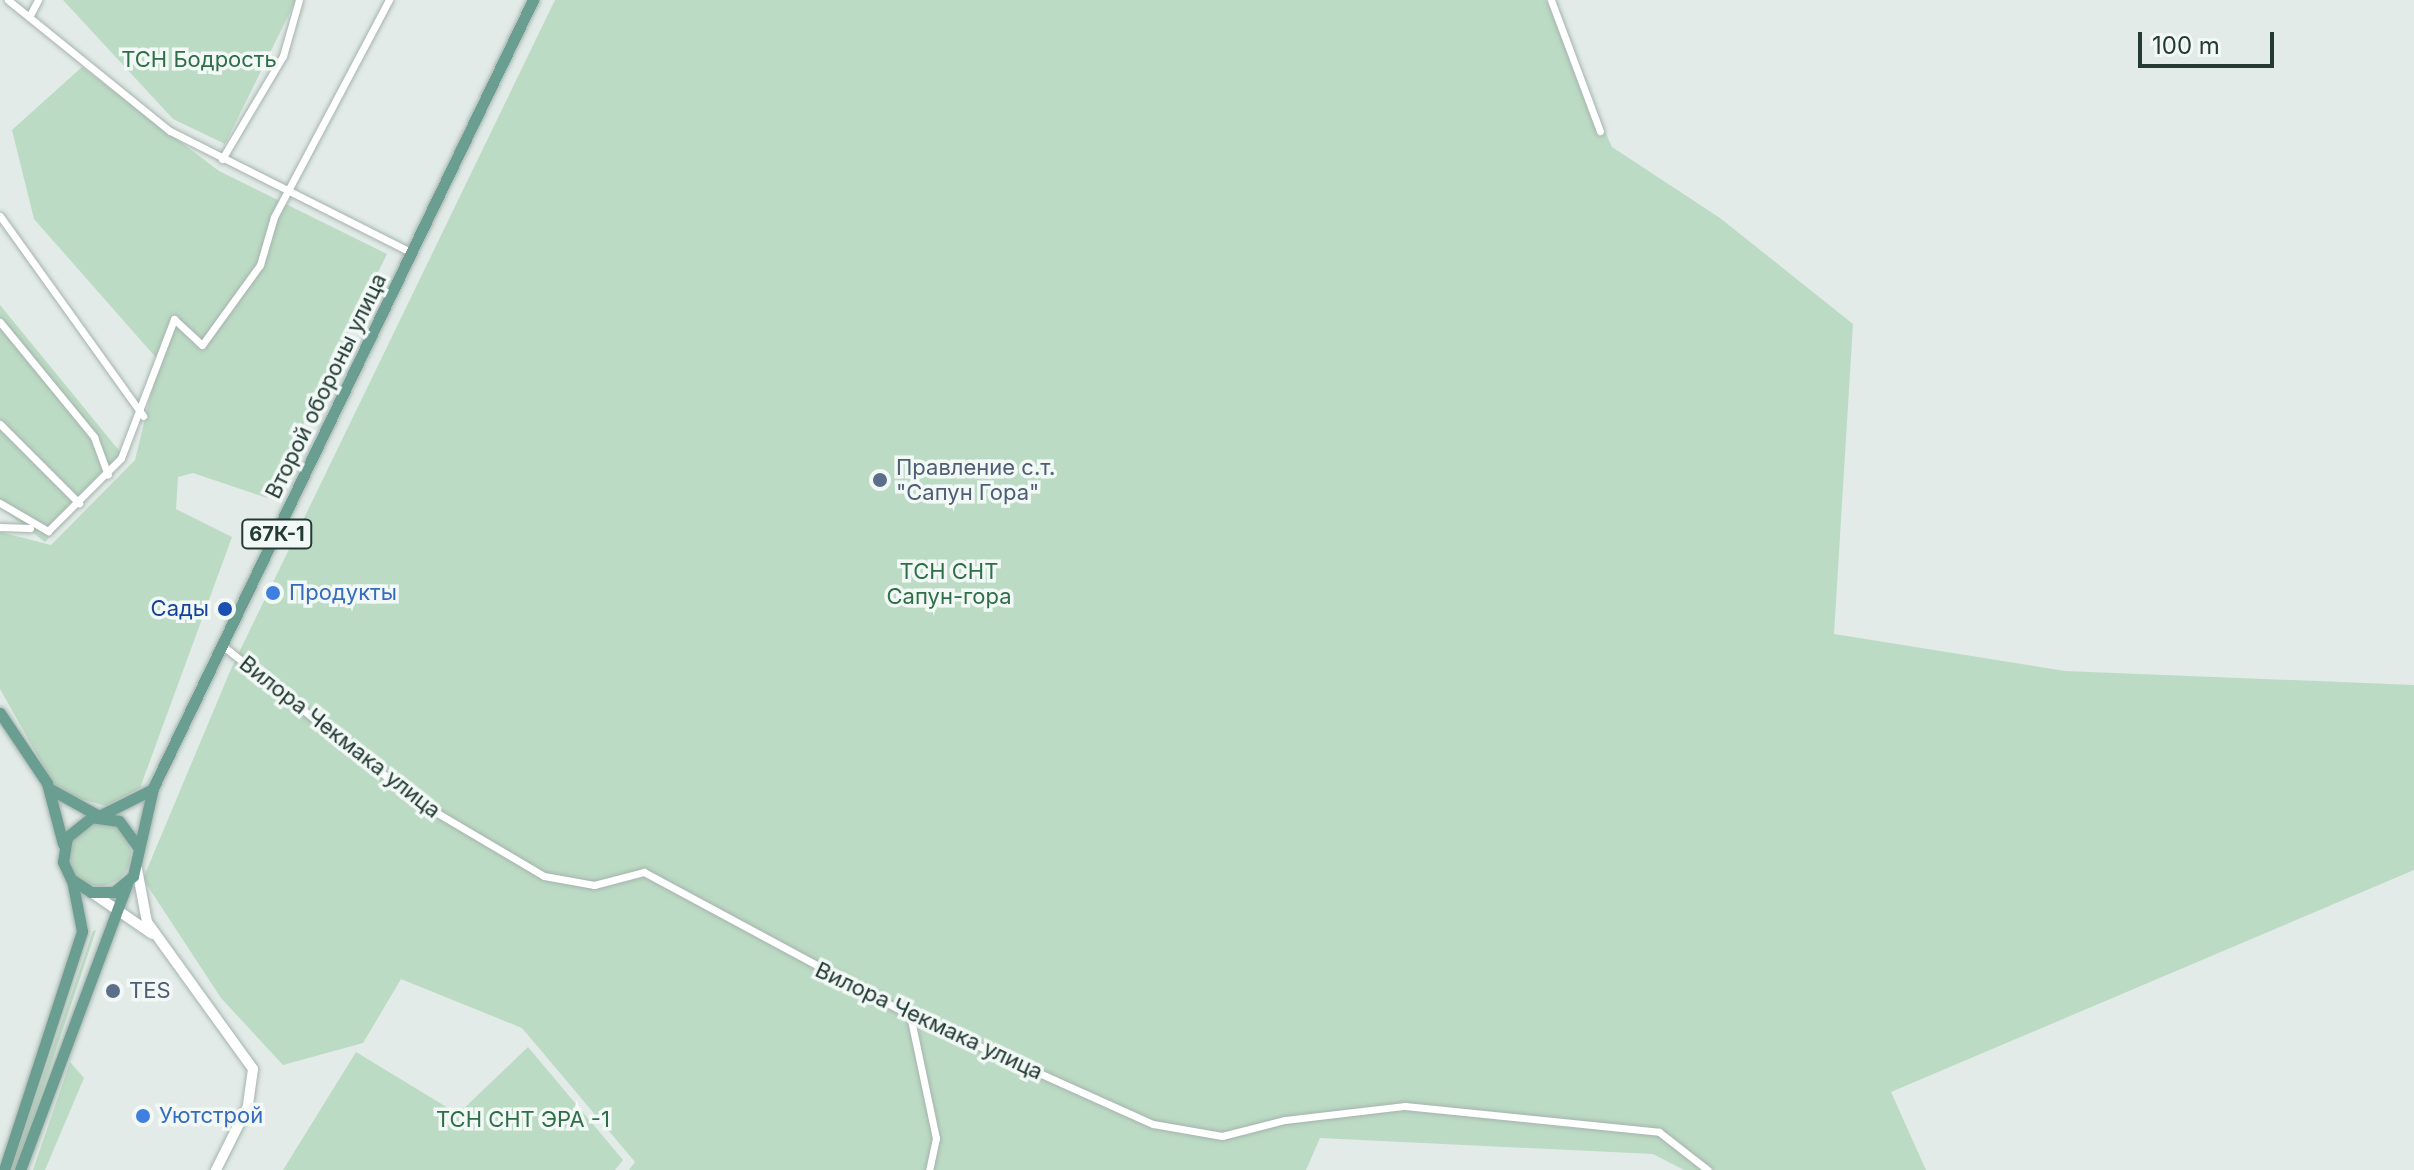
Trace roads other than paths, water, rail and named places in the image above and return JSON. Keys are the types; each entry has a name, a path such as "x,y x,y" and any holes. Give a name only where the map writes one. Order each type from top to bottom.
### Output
{"main road":[{"name":"Второй обороны улица","path":"153,788 533,0"},
{"path":"0,713 47,783 83,925 4,1170"},
{"path":"47,783 99,816 124,824 138,847"},
{"path":"64,845 75,826 153,788"},
{"name":"67К-1","path":"153,788 138,847 138,902 157,938 228,1030 254,1078 216,1170"},
{"path":"20,1170 103,933 137,869"},
{"name":"67К-1","path":"71,879 157,938"},
{"path":"91,892 127,883"},
{"path":"103,933 118,924 143,928"}],"street":[{"path":"8,0 155,120 222,159 413,253"},
{"path":"29,17 38,0"},
{"path":"222,159 283,56 299,0"},
{"path":"0,527 48,531 108,475 130,445 143,416 174,319 202,345 260,265 290,191 389,0"},
{"path":"1551,0 1600,131"},
{"path":"0,216 143,416"},
{"path":"0,322 94,437 108,475"},
{"path":"0,424 79,503"},
{"path":"0,503 38,529"},
{"name":"Вилора Чекмака улица","path":"223,646 417,801 544,876 594,885 644,872 910,1015 1182,1135 1222,1136 1285,1120 1405,1106 1659,1132 1708,1170"},
{"path":"910,1015 936,1138 929,1170"}],"place":[{"name":"Правление с.т. \"Сапун Гора\"","path":"880,480"},
{"name":"Продукты","path":"273,593"},
{"name":"Сады","path":"225,609"},
{"name":"TES","path":"113,991"},
{"name":"Уютстрой","path":"143,1116"}],"park label":[{"name":"ТСН Бодрость","path":"199,60"},
{"name":"ТСН СНТ Сапун-гора","path":"949,584"},
{"name":"ТСН СНТ ЭРА -1","path":"523,1120"}]}
